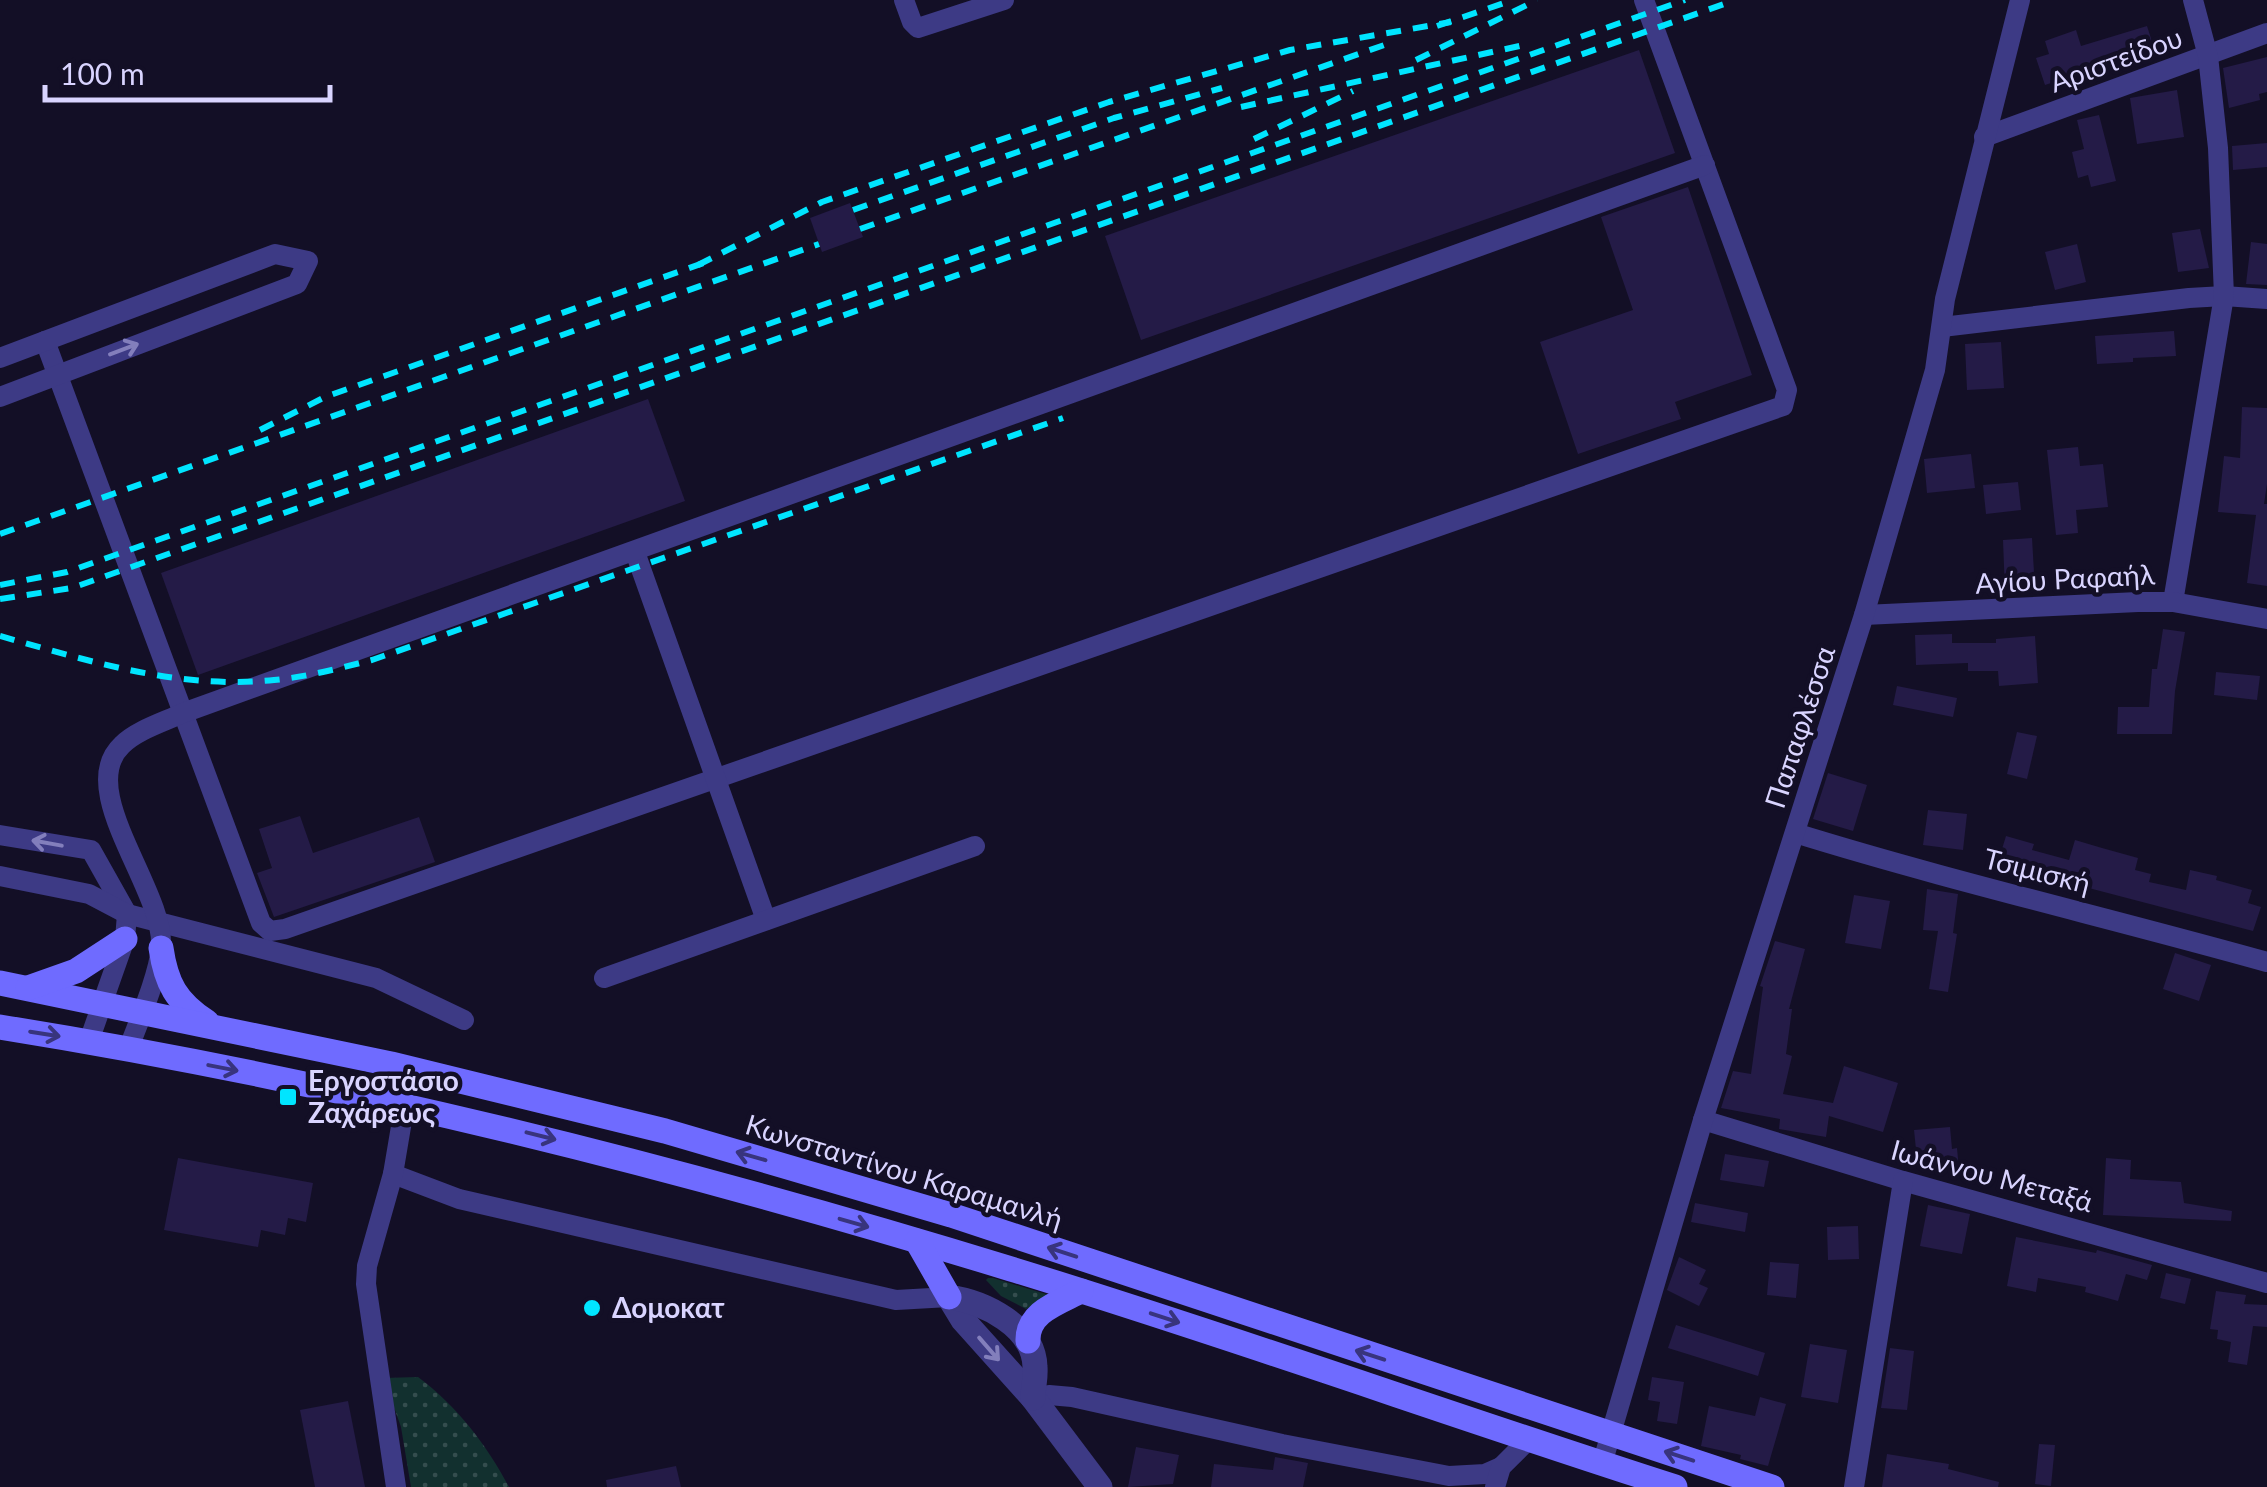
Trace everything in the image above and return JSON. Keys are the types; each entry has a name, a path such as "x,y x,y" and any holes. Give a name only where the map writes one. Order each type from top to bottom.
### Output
{"main road":[{"path":"28,988 76,971 126,926"},
{"path":"161,948 173,992 186,1007 216,1027"},
{"name":"Κωνσταντίνου Καραμανλή","path":"0,982 550,1101 836,1181 1772,1487"},
{"path":"0,1027 405,1103 550,1138 1081,1291 1676,1487"},
{"path":"916,1241 949,1298"},
{"path":"1028,1341 1029,1328 1038,1314 1081,1291"}],"street":[{"path":"904,0 918,28 1004,0"},
{"path":"46,341 261,924 270,931 285,929 1783,406 1787,390 1644,0"},
{"name":"Παπαφλέσσα","path":"1602,1464 1703,1120 1864,615 1935,370 1945,300 2020,0"},
{"path":"2174,602 2224,296 2218,148 2208,56 2193,0"},
{"name":"Αριστείδου","path":"1984,137 2267,33"},
{"path":"128,1050 161,948 158,920 108,796 106,773 118,748 128,740 183,713 1705,165"},
{"path":"0,358 275,254 308,260 297,284 0,397"},
{"path":"1942,326 2224,296 2267,299"},
{"path":"635,552 766,920"},
{"name":"Αγίου Ραφαήλ","path":"1864,615 2174,602 2267,619"},
{"name":"Τσιμισκή","path":"1795,833 1899,865 2267,962"},
{"path":"0,835 91,850 126,926 89,1041"},
{"path":"604,978 975,846"},
{"path":"0,876 89,894 126,926"},
{"path":"126,926 158,920 376,978 464,1020"},
{"path":"396,1487 366,1266 393,1174 405,1103"},
{"name":"Ιωάννου Μεταξά","path":"1703,1120 1903,1181 2267,1283"},
{"path":"393,1174 459,1199 896,1300 965,1300 989,1309 1028,1341 1036,1367 1032,1398"},
{"path":"1854,1487 1903,1181"},
{"path":"949,1298 1100,1487"},
{"path":"1032,1398 1072,1397 1449,1476 1498,1477 1529,1439"}],"green space":[{"path":"988,1278 1052,1296 1026,1309 1001,1296"},
{"path":"418,1377 470,1427 509,1487 411,1487 401,1427 388,1402 384,1378"}],"building":[{"path":"2147,26 2156,54 2116,67 2115,62 2045,85 2036,58 2049,54 2045,41 2076,30 2081,46"},
{"path":"1639,50 1675,153 1141,340 1105,236"},
{"path":"2267,57 2267,92 2259,94 2260,100 2229,108 2223,68"},
{"path":"2177,90 2184,137 2137,144 2130,98"},
{"path":"2099,115 2116,181 2091,187 2088,175 2078,178 2072,152 2084,149 2077,120"},
{"path":"2267,143 2267,167 2233,170 2232,146"},
{"path":"1688,187 1752,375 1675,402 1681,419 1578,454 1540,342 1633,310 1601,217"},
{"path":"850,203 863,237 822,252 810,218"},
{"path":"2200,229 2209,268 2178,272 2172,233"},
{"path":"2251,242 2267,244 2267,285 2246,284"},
{"path":"2077,244 2086,282 2055,290 2045,252"},
{"path":"2174,331 2176,356 2097,364 2095,336"},
{"path":"2001,342 2004,388 1967,390 1965,344"},
{"path":"648,399 685,501 198,675 161,573"},
{"path":"2242,407 2267,408 2267,586 2247,583 2256,515 2218,512 2224,456 2240,458"},
{"path":"2078,447 2080,466 2103,464 2108,507 2076,510 2078,533 2056,535 2047,450"},
{"path":"1971,454 1975,488 1927,493 1924,459"},
{"path":"2018,482 2021,510 1986,514 1983,485"},
{"path":"2032,538 2035,590 2005,592 2003,540"},
{"path":"2163,629 2185,632 2172,734 2117,734 2118,707 2149,707 2152,669 2157,669"},
{"path":"1952,634 1952,643 1996,643 1996,639 2035,636 2038,683 1999,686 1998,671 1968,671 1968,663 1916,665 1915,635"},
{"path":"2216,672 2260,676 2257,700 2214,695"},
{"path":"1897,686 1957,698 1953,717 1893,705"},
{"path":"2017,732 2037,736 2027,779 2007,774"},
{"path":"1828,773 1867,785 1853,831 1813,819"},
{"path":"1928,810 1967,814 1963,850 1923,845"},
{"path":"300,816 313,853 419,817 435,862 274,917 257,873 272,868 259,829"},
{"path":"2006,836 2034,844 2032,850 2069,860 2075,840 2138,858 2135,870 2151,874 2149,882 2186,890 2190,870 2217,876 2216,880 2252,890 2248,903 2261,907 2253,931 2062,881 2065,874 2028,865 2026,873 1987,862 1991,846 2002,849"},
{"path":"1927,889 1958,894 1953,933 1957,934 1948,992 1929,989 1938,931 1923,930"},
{"path":"1854,895 1890,901 1881,949 1845,943"},
{"path":"1775,941 1805,949 1789,1009 1786,1054 1792,1056 1783,1094 1833,1103 1844,1066 1898,1083 1883,1132 1829,1116 1826,1137 1779,1129 1780,1119 1721,1108 1733,1071 1751,1074 1763,987 1760,986"},
{"path":"2175,953 2211,965 2199,1001 2163,989"},
{"path":"1950,1127 1959,1170 1936,1172 1935,1158 1917,1159 1914,1130"},
{"path":"1725,1154 1769,1161 1764,1187 1720,1180"},
{"path":"178,1158 313,1183 306,1222 288,1218 285,1235 261,1230 258,1247 164,1230"},
{"path":"2106,1158 2131,1160 2130,1179 2181,1182 2184,1203 2232,1211 2231,1221 2103,1215"},
{"path":"1695,1203 1748,1213 1745,1232 1691,1222"},
{"path":"1928,1205 1970,1214 1962,1254 1920,1246"},
{"path":"1858,1226 1859,1259 1828,1260 1827,1227"},
{"path":"2016,1237 2096,1253 2097,1250 2152,1265 2147,1280 2126,1274 2118,1301 2085,1292 2086,1287 2038,1278 2036,1292 2007,1286"},
{"path":"1679,1257 1706,1270 1699,1284 1708,1288 1699,1306 1667,1290"},
{"path":"1770,1262 1799,1264 1796,1298 1767,1295"},
{"path":"2166,1273 2191,1279 2185,1304 2160,1298"},
{"path":"2216,1291 2246,1295 2244,1304 2267,1305 2267,1327 2253,1326 2247,1365 2228,1362 2231,1342 2217,1339 2218,1330 2210,1329"},
{"path":"1676,1325 1765,1353 1758,1376 1668,1348"},
{"path":"1810,1344 1847,1350 1838,1403 1801,1397"},
{"path":"1890,1348 1914,1351 1907,1410 1881,1408"},
{"path":"1652,1377 1684,1382 1677,1424 1657,1421 1660,1402 1648,1400"},
{"path":"1760,1397 1786,1404 1768,1466 1701,1446 1709,1406 1755,1416"},
{"path":"348,1401 365,1487 315,1487 300,1410"},
{"path":"2039,1444 2055,1445 2051,1486 2035,1484"},
{"path":"1136,1447 1179,1455 1173,1484 1128,1487"},
{"path":"1887,1454 1949,1464 1948,1469 1999,1482 1998,1487 1882,1487"},
{"path":"1275,1457 1308,1463 1303,1487 1211,1487 1214,1464 1273,1470"},
{"path":"676,1466 681,1487 607,1487 606,1480"}],"railway":[{"path":"1437,26 1513,0"},
{"path":"1416,60 1537,0"},
{"path":"0,585 67,572 1685,0"},
{"path":"0,599 72,588 1727,3"},
{"path":"698,265 822,202 1109,102 1290,50 1451,22"},
{"path":"860,229 1390,43"},
{"path":"1241,107 1524,45"},
{"path":"853,210 1114,118 1222,88"},
{"path":"1254,139 1353,91"},
{"path":"0,534 819,244"},
{"path":"260,430 325,397 709,261"},
{"path":"0,636 101,664 169,677 239,682 311,674 372,660 1063,418"}],"place":[{"name":"Εργοστάσιο Ζαχάρεως","path":"288,1097"},
{"name":"Δομοκατ","path":"592,1308"}]}
